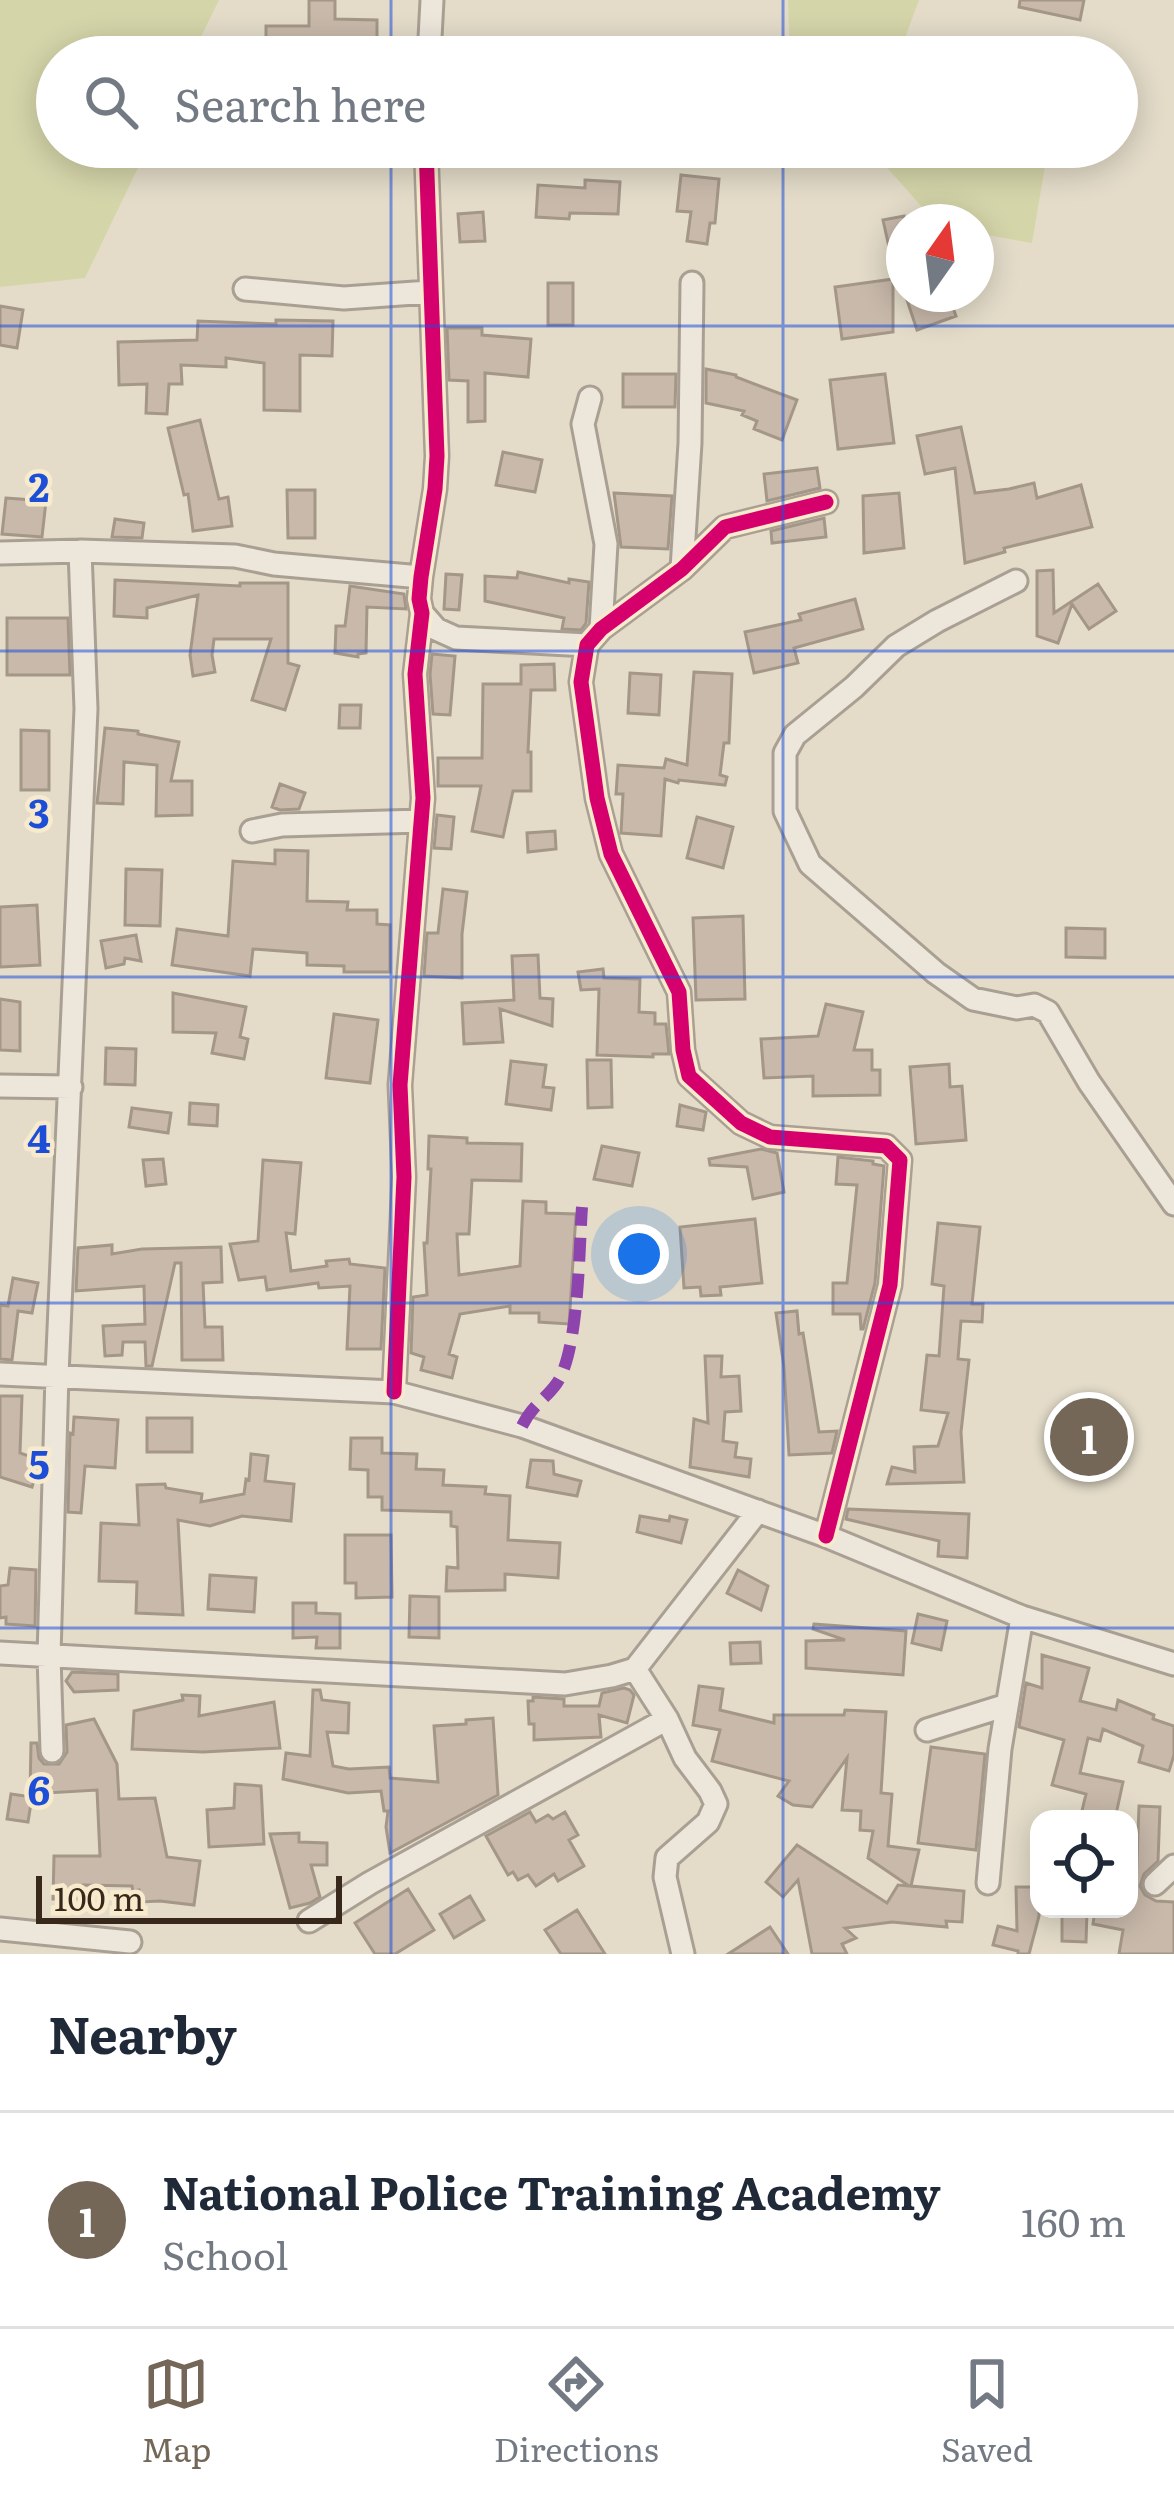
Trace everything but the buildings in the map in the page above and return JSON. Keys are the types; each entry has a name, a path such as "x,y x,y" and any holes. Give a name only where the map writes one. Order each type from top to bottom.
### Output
{"street":[{"path":"430,36 432,0"},
{"path":"394,1392 404,1177 400,1085 423,798 417,742 419,598 436,456 426,168"},
{"path":"682,569 692,284"},
{"path":"245,289 344,298 429,292"},
{"path":"590,398 584,424 606,544 594,637 581,682 597,798 611,854 679,992 689,1076 741,1123 770,1137 886,1146 900,1160 890,1285 826,1536"},
{"path":"422,613 436,629 456,638 594,637 682,569 725,527 826,502"},
{"path":"52,1751 49,1656 57,1375 86,709 80,551"},
{"path":"0,553 235,556 421,577"},
{"path":"1016,581 896,646 795,735 785,753 784,811 810,864 936,973 973,999 1017,1008 1034,1005 1048,1012 1089,1082 1174,1204"},
{"path":"252,831 282,825 421,821"},
{"path":"0,1086 71,1087"},
{"path":"0,1374 394,1392 522,1426 826,1536 1022,1617 1174,1664"},
{"path":"0,1653 566,1684 612,1676 635,1669 758,1511"},
{"path":"988,1883 1000,1749 1022,1617"},
{"path":"635,1669 716,1804 708,1822 668,1858 664,1876 682,1954"},
{"path":"927,1730 1007,1705"},
{"path":"309,1922 370,1883 667,1719"},
{"path":"1155,1885 1174,1867"},
{"path":"0,1929 130,1942"}],"green space":[{"path":"0,0 219,0 201,36 36,36 36,168 138,168 85,278 0,287"},
{"path":"788,0 919,0 906,36 789,36"},
{"path":"887,168 1045,168 1032,243 994,236 994,204 919,204"}],"marked path":[{"path":"522,1426 557,1383 570,1347 582,1207"}],"cycle path":[{"path":"394,1392 404,1177 400,1085 423,798 415,674 421,577 437,456 427,168"},
{"path":"826,502 725,527 682,569 601,629 587,645 581,682 597,798 611,854 679,992 689,1076 741,1123 770,1137 886,1146 900,1160 890,1285 826,1536"}],"place":[{"name":"National Police Training Academy","path":"1089,1437"}]}
